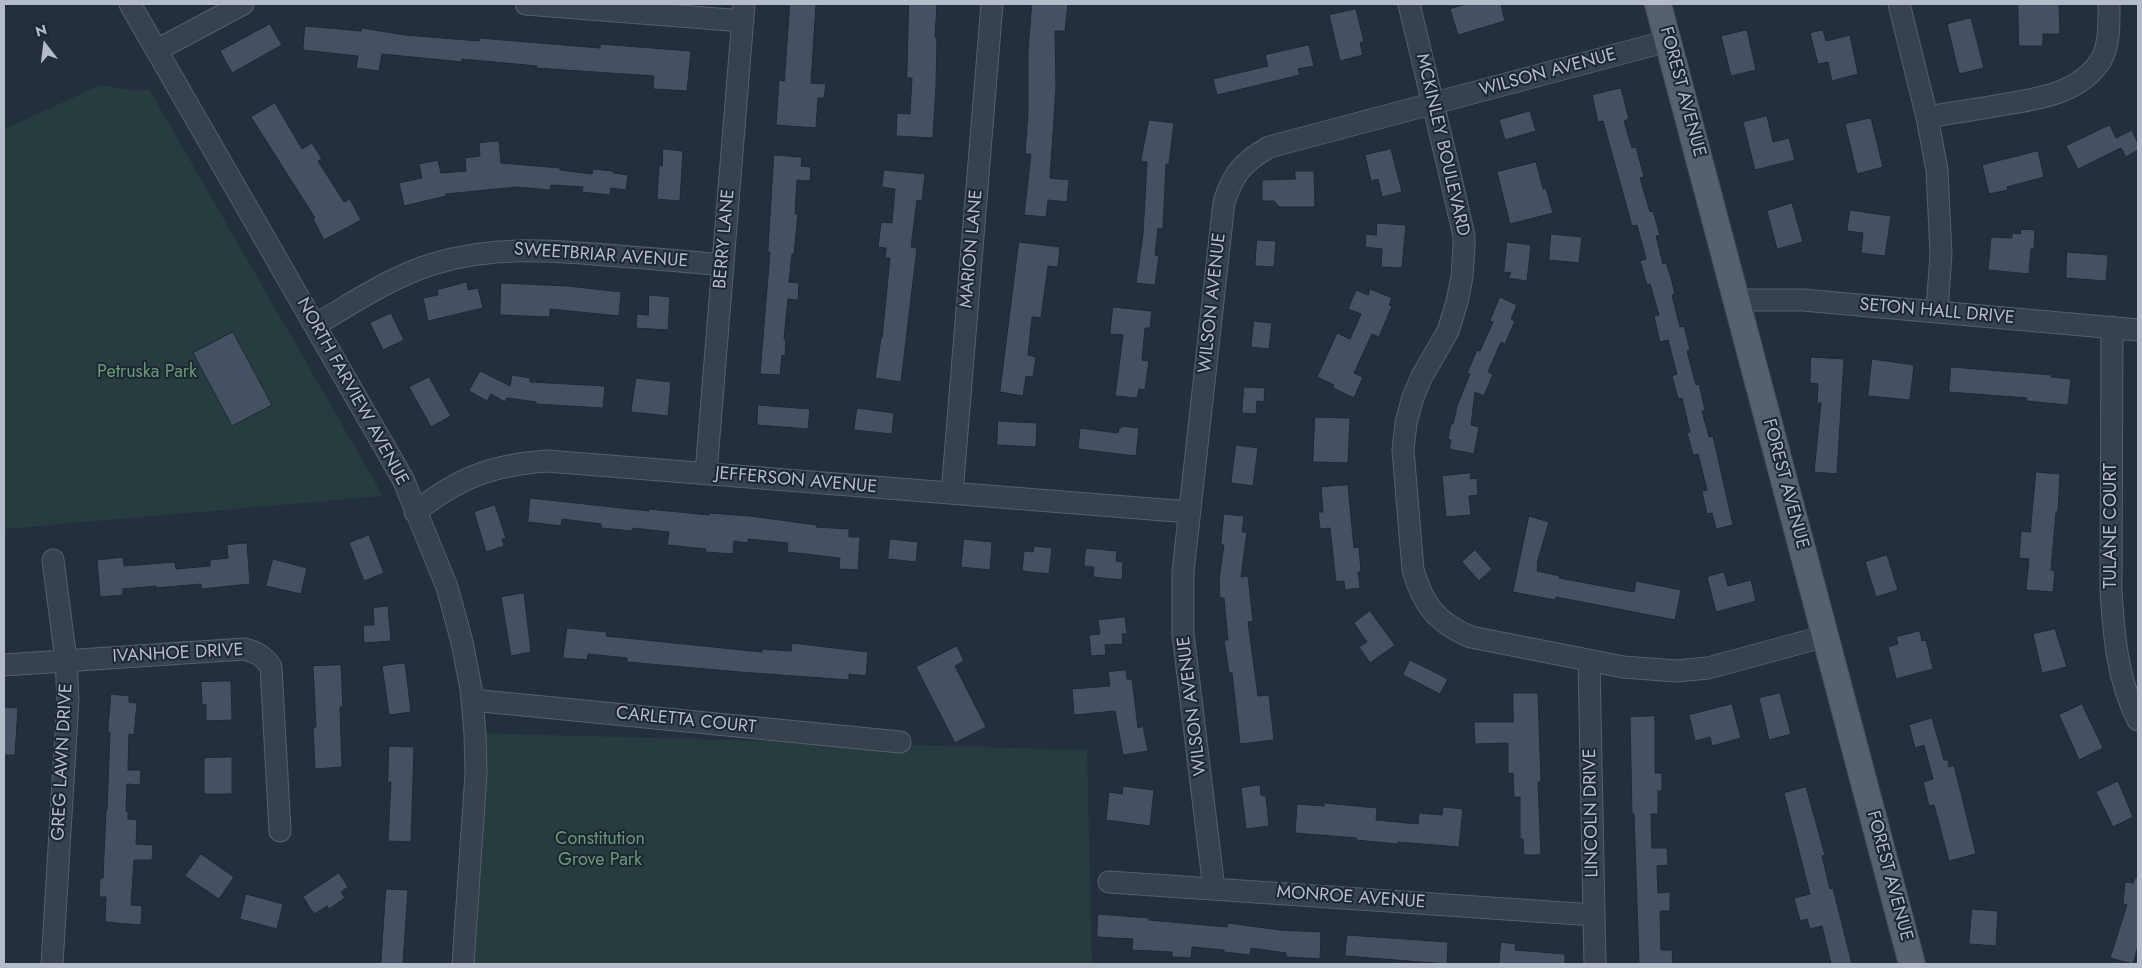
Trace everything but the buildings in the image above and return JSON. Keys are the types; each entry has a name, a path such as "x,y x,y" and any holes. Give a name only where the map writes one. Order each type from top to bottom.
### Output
{"main road":[{"name":"FOREST AVENUE","path":"1658,4 1912,964"}],"street":[{"name":"NORTH FARVIEW AVENUE","path":"130,4 403,478 446,587 462,642 472,700 476,773 463,964"},
{"path":"157,50 243,4"},
{"path":"526,4 744,12"},
{"name":"MARION LANE","path":"952,493 992,4"},
{"name":"MCKINLEY BOULEVARD","path":"1409,4 1464,236 1462,277 1457,302 1448,331 1422,376 1413,397 1406,423 1403,450 1413,570 1418,588 1427,605 1440,619 1455,630 1471,637 1642,670 1677,671 1708,668 1826,636"},
{"path":"1899,4 1927,117 1937,170 1941,254 1937,312"},
{"path":"1927,117 2049,96 2072,87 2089,74 2101,60 2107,42 2109,4"},
{"name":"BERRY LANE","path":"706,474 744,12"},
{"name":"WILSON AVENUE","path":"1214,889 1184,634 1183,572 1224,202 1230,184 1240,168 1252,157 1268,147 1668,41"},
{"name":"SWEETBRIAR AVENUE","path":"315,325 396,278 432,264 469,255 506,250 539,250 723,265"},
{"name":"SETON HALL DRIVE","path":"1735,300 1803,300 2138,330"},
{"name":"TULANE COURT","path":"2112,328 2111,591 2114,631 2127,698 2138,720"},
{"name":"JEFFERSON AVENUE","path":"415,512 440,492 464,479 490,470 520,463 547,461 1189,512"},
{"name":"GREG LAWN DRIVE","path":"52,964 68,699 66,660 53,560"},
{"name":"IVANHOE DRIVE","path":"4,665 244,648 256,652 271,667 280,831"},
{"name":"LINCOLN DRIVE","path":"1589,661 1595,964"},
{"name":"CARLETTA COURT","path":"472,700 900,742"},
{"name":"MONROE AVENUE","path":"1109,882 1594,915"}],"green space":[{"name":"Petruska Park","path":"101,85 138,91 149,89 383,496 4,529 4,129"},
{"name":"Constitution Grove Park","path":"475,733 1087,750 1092,964 463,964"}]}
